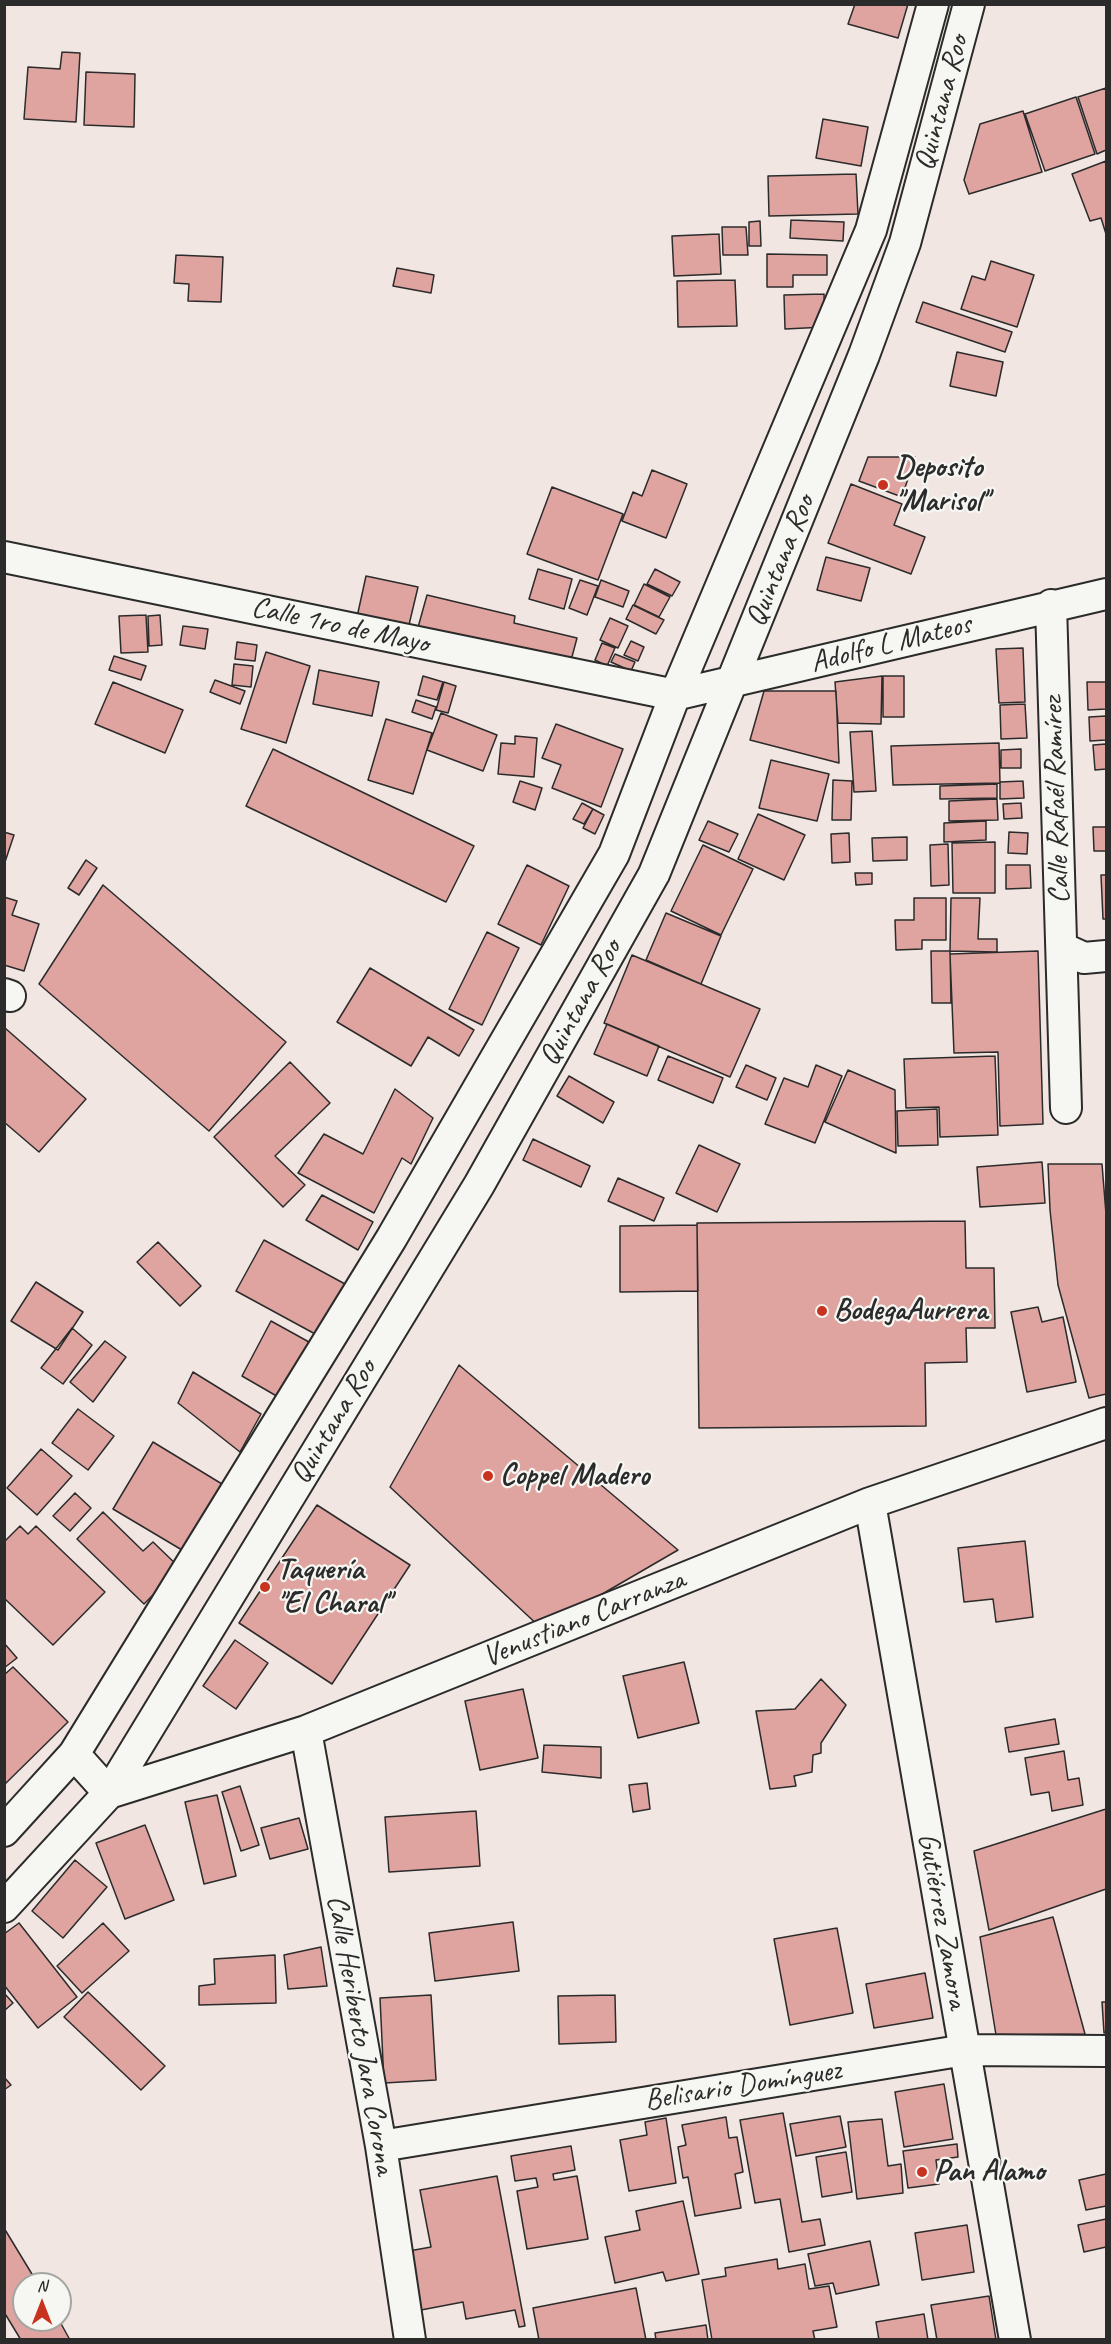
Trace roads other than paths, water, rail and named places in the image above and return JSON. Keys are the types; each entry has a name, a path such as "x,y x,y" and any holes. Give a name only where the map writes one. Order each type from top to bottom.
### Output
{"street":[{"name":"Quintana Roo","path":"4,1831 74,1754 391,1239 614,854 675,694 871,230 933,4"},
{"name":"Quintana Roo","path":"4,1907 109,1793 479,1185 654,874 864,356 904,243 969,4"},
{"path":"902,117 936,126"},
{"name":"Calle 1ro de Mayo","path":"4,557 675,694"},
{"name":"Adolfo L Mateos","path":"675,694 731,684 1051,605 1107,594"},
{"name":"Calle Rafaél Ramírez","path":"1051,605 1062,948 1084,958 1107,956"},
{"path":"1062,948 1066,1108"},
{"name":"Venustiano Carranza","path":"109,1793 306,1731 870,1503 1107,1423"},
{"name":"Gutiérrez Zamora","path":"870,1503 1015,2340"},
{"name":"Calle Heriberto Jara Corona","path":"306,1731 381,2146 410,2340"},
{"path":"74,1754 109,1793"},
{"name":"Belisario Domínguez","path":"381,2146 965,2050 1107,2050"}],"place":[{"name":"Deposito \"Marisol\"","path":"883,485"},
{"name":"BodegaAurrera","path":"822,1311"},
{"name":"Coppel Madero","path":"488,1476"},
{"name":"Taquería \"El Charal\"","path":"265,1587"},
{"name":"Pan Alamo","path":"922,2172"}]}
